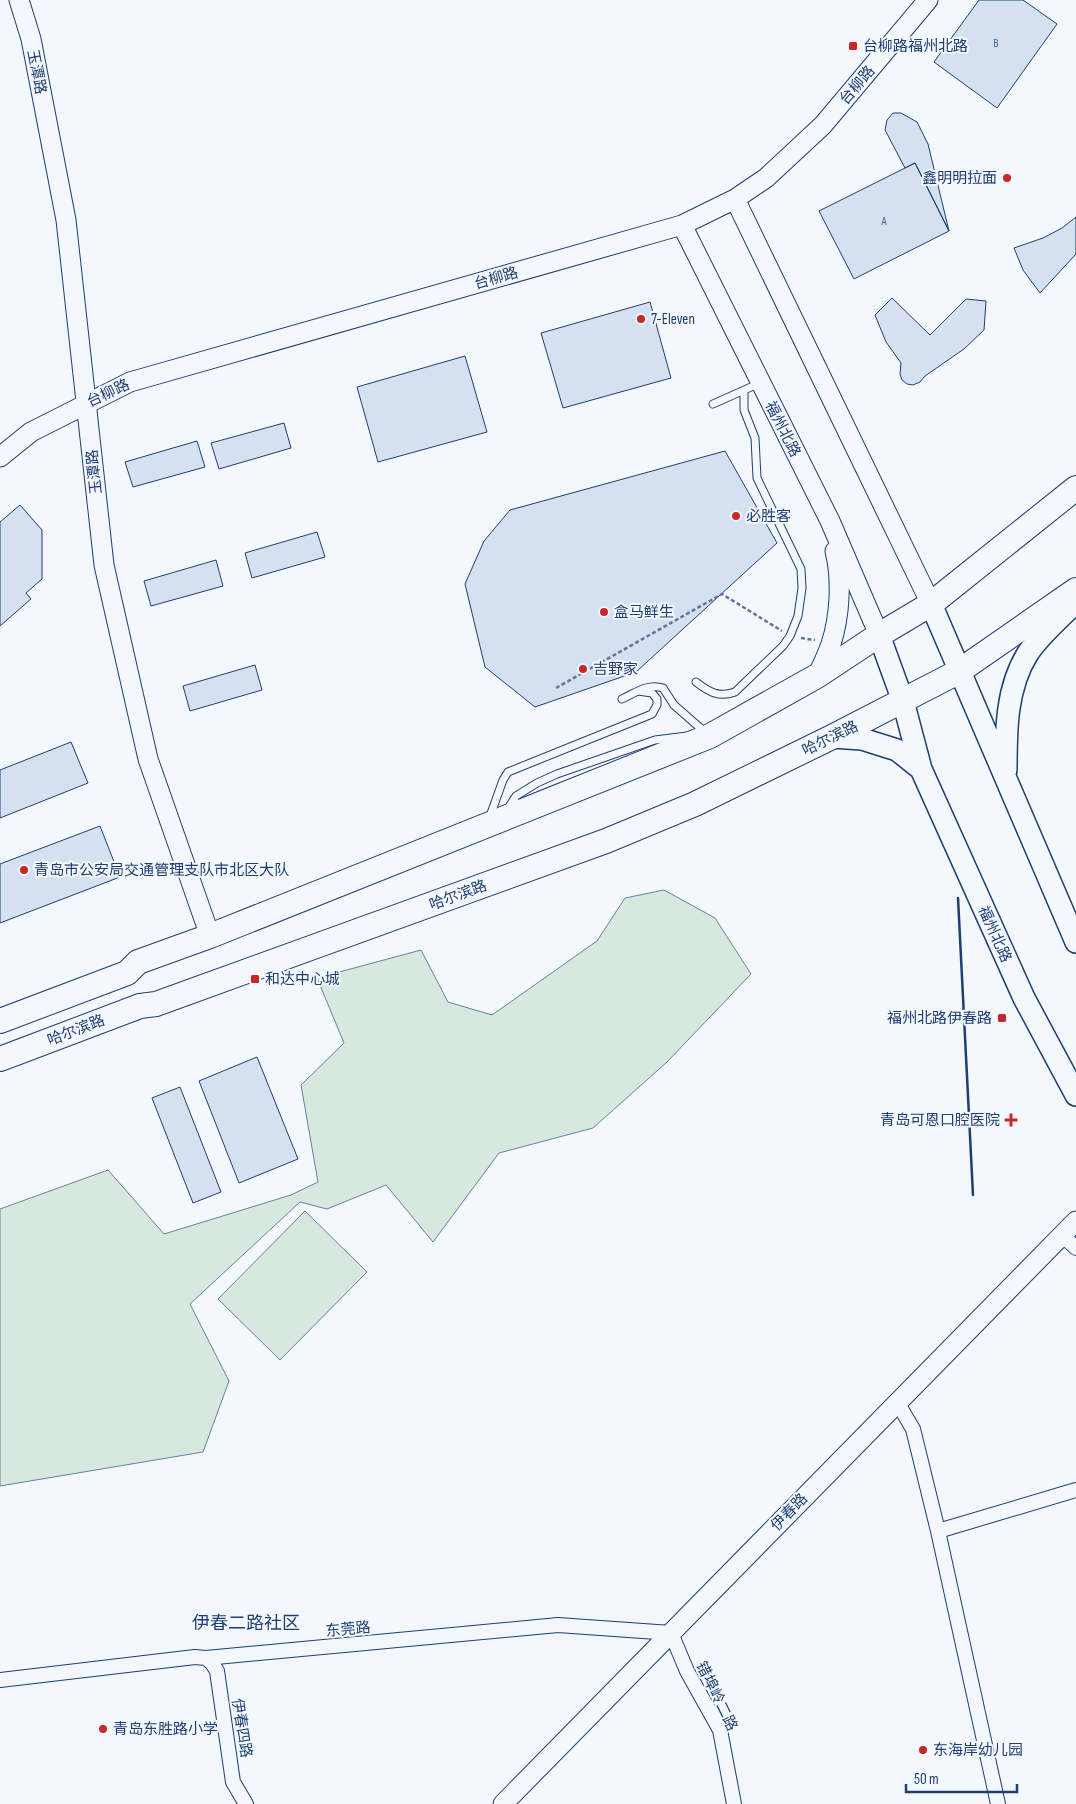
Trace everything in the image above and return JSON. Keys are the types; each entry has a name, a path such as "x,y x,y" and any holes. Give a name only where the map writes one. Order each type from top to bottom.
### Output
{"highway":[{"path":"0,1022 127,973 138,962 210,936 710,736 817,676 930,604 1076,488"},
{"path":"958,672 1076,590"},
{"name":"哈尔滨路","path":"0,1060 140,1006 156,1004 606,841 696,804 958,672"}],"main road":[{"path":"1006,778 1006,730 1011,697 1018,674 1028,653 1045,632 1076,602"},
{"path":"930,604 1076,942"},
{"name":"福州北路","path":"879,635 903,701 921,769 1024,998 1076,1096"},
{"path":"832,737 862,738 898,750 921,769"}],"street":[{"name":"玉潭路","path":"19,0 31,38 66,220 104,565 148,759 210,936"},
{"name":"台柳路","path":"0,457 31,432 130,382 682,226 735,199 766,178 823,125 928,0"},
{"path":"735,199 930,604"},
{"name":"福州北路","path":"682,226 752,387 830,521 879,635"},
{"path":"817,676 831,643 839,601 839,568 830,521"},
{"name":"伊春路","path":"503,1804 1076,1221"},
{"path":"1062,1235 1076,1248"},
{"path":"897,1402 912,1430 938,1531 998,1804"},
{"path":"938,1531 1076,1490"},
{"name":"东莞路","path":"0,1680 195,1657 206,1658 558,1626 671,1633"},
{"name":"错埠岭二路","path":"671,1633 687,1671 720,1730 734,1804"},
{"name":"伊春四路","path":"206,1658 212,1663 216,1671 233,1782 240,1803"}],"lane":[{"path":"713,404 752,387"},
{"path":"696,682 715,694 727,695 735,692 783,646 790,636 798,616 802,588 800,569 757,478 755,438 744,410 752,387"},
{"path":"622,699 655,686 663,688 674,705 710,736"},
{"path":"494,822 503,780 508,772 652,714 657,705 657,699 652,694 638,692"}],"path":[{"path":"556,688 722,594 790,636 831,643"}],"shaded area":[{"path":"664,890 715,918 751,974 667,1062 593,1128 499,1153 433,1242 386,1185 327,1209 300,1202 190,1304 229,1381 203,1452 0,1486 0,1209 108,1170 164,1234 291,1195 318,1182 301,1085 344,1043 317,978 421,950 448,1002 492,1015 597,941 625,898"},
{"path":"305,1211 367,1272 280,1360 218,1299"}],"building":[{"path":"979,0 1023,0 1057,24 997,108 934,62"},
{"path":"893,113 901,113 917,122 928,144 949,231 915,163 905,168 885,130 887,120"},
{"path":"915,163 949,231 854,279 819,211"},
{"path":"1076,217 1076,254 1040,293 1023,270 1014,248 1043,238 1062,228"},
{"path":"892,298 930,335 966,299 986,301 984,330 964,349 925,376 920,382 913,385 907,384 902,380 900,374 901,363 886,342 875,315"},
{"path":"650,302 671,378 563,408 541,333"},
{"path":"465,356 487,432 378,462 357,387"},
{"path":"284,423 291,448 219,469 211,443"},
{"path":"197,441 205,467 133,487 125,462"},
{"path":"725,451 777,543 636,672 535,707 485,667 465,584 484,541 510,510"},
{"path":"20,505 42,530 42,579 26,593 31,599 0,626 0,522"},
{"path":"317,532 325,557 252,578 245,553"},
{"path":"216,560 223,586 151,606 144,581"},
{"path":"255,665 262,690 190,711 183,686"},
{"path":"71,742 88,783 0,818 0,770"},
{"path":"100,826 120,877 0,923 0,864"},
{"path":"257,1057 298,1159 239,1183 199,1081"},
{"path":"180,1087 221,1192 193,1203 152,1098"}],"wall":[{"path":"958,898 973,1195"}],"place":[{"name":"台柳路福州北路","path":"853,46"},
{"name":"鑫明明拉面","path":"1007,178"},
{"name":"7-Eleven","path":"641,319"},
{"name":"必胜客","path":"736,516"},
{"name":"盒马鲜生","path":"604,612"},
{"name":"吉野家","path":"583,669"},
{"name":"青岛市公安局交通管理支队市北区大队","path":"24,870"},
{"name":"和达中心城","path":"255,979"},
{"name":"福州北路伊春路","path":"1002,1018"},
{"name":"青岛可恩口腔医院","path":"1011,1120"},
{"name":"青岛东胜路小学","path":"103,1729"},
{"name":"东海岸幼儿园","path":"923,1750"}],"district":[{"name":"伊春二路社区","path":"246,1623"}]}
